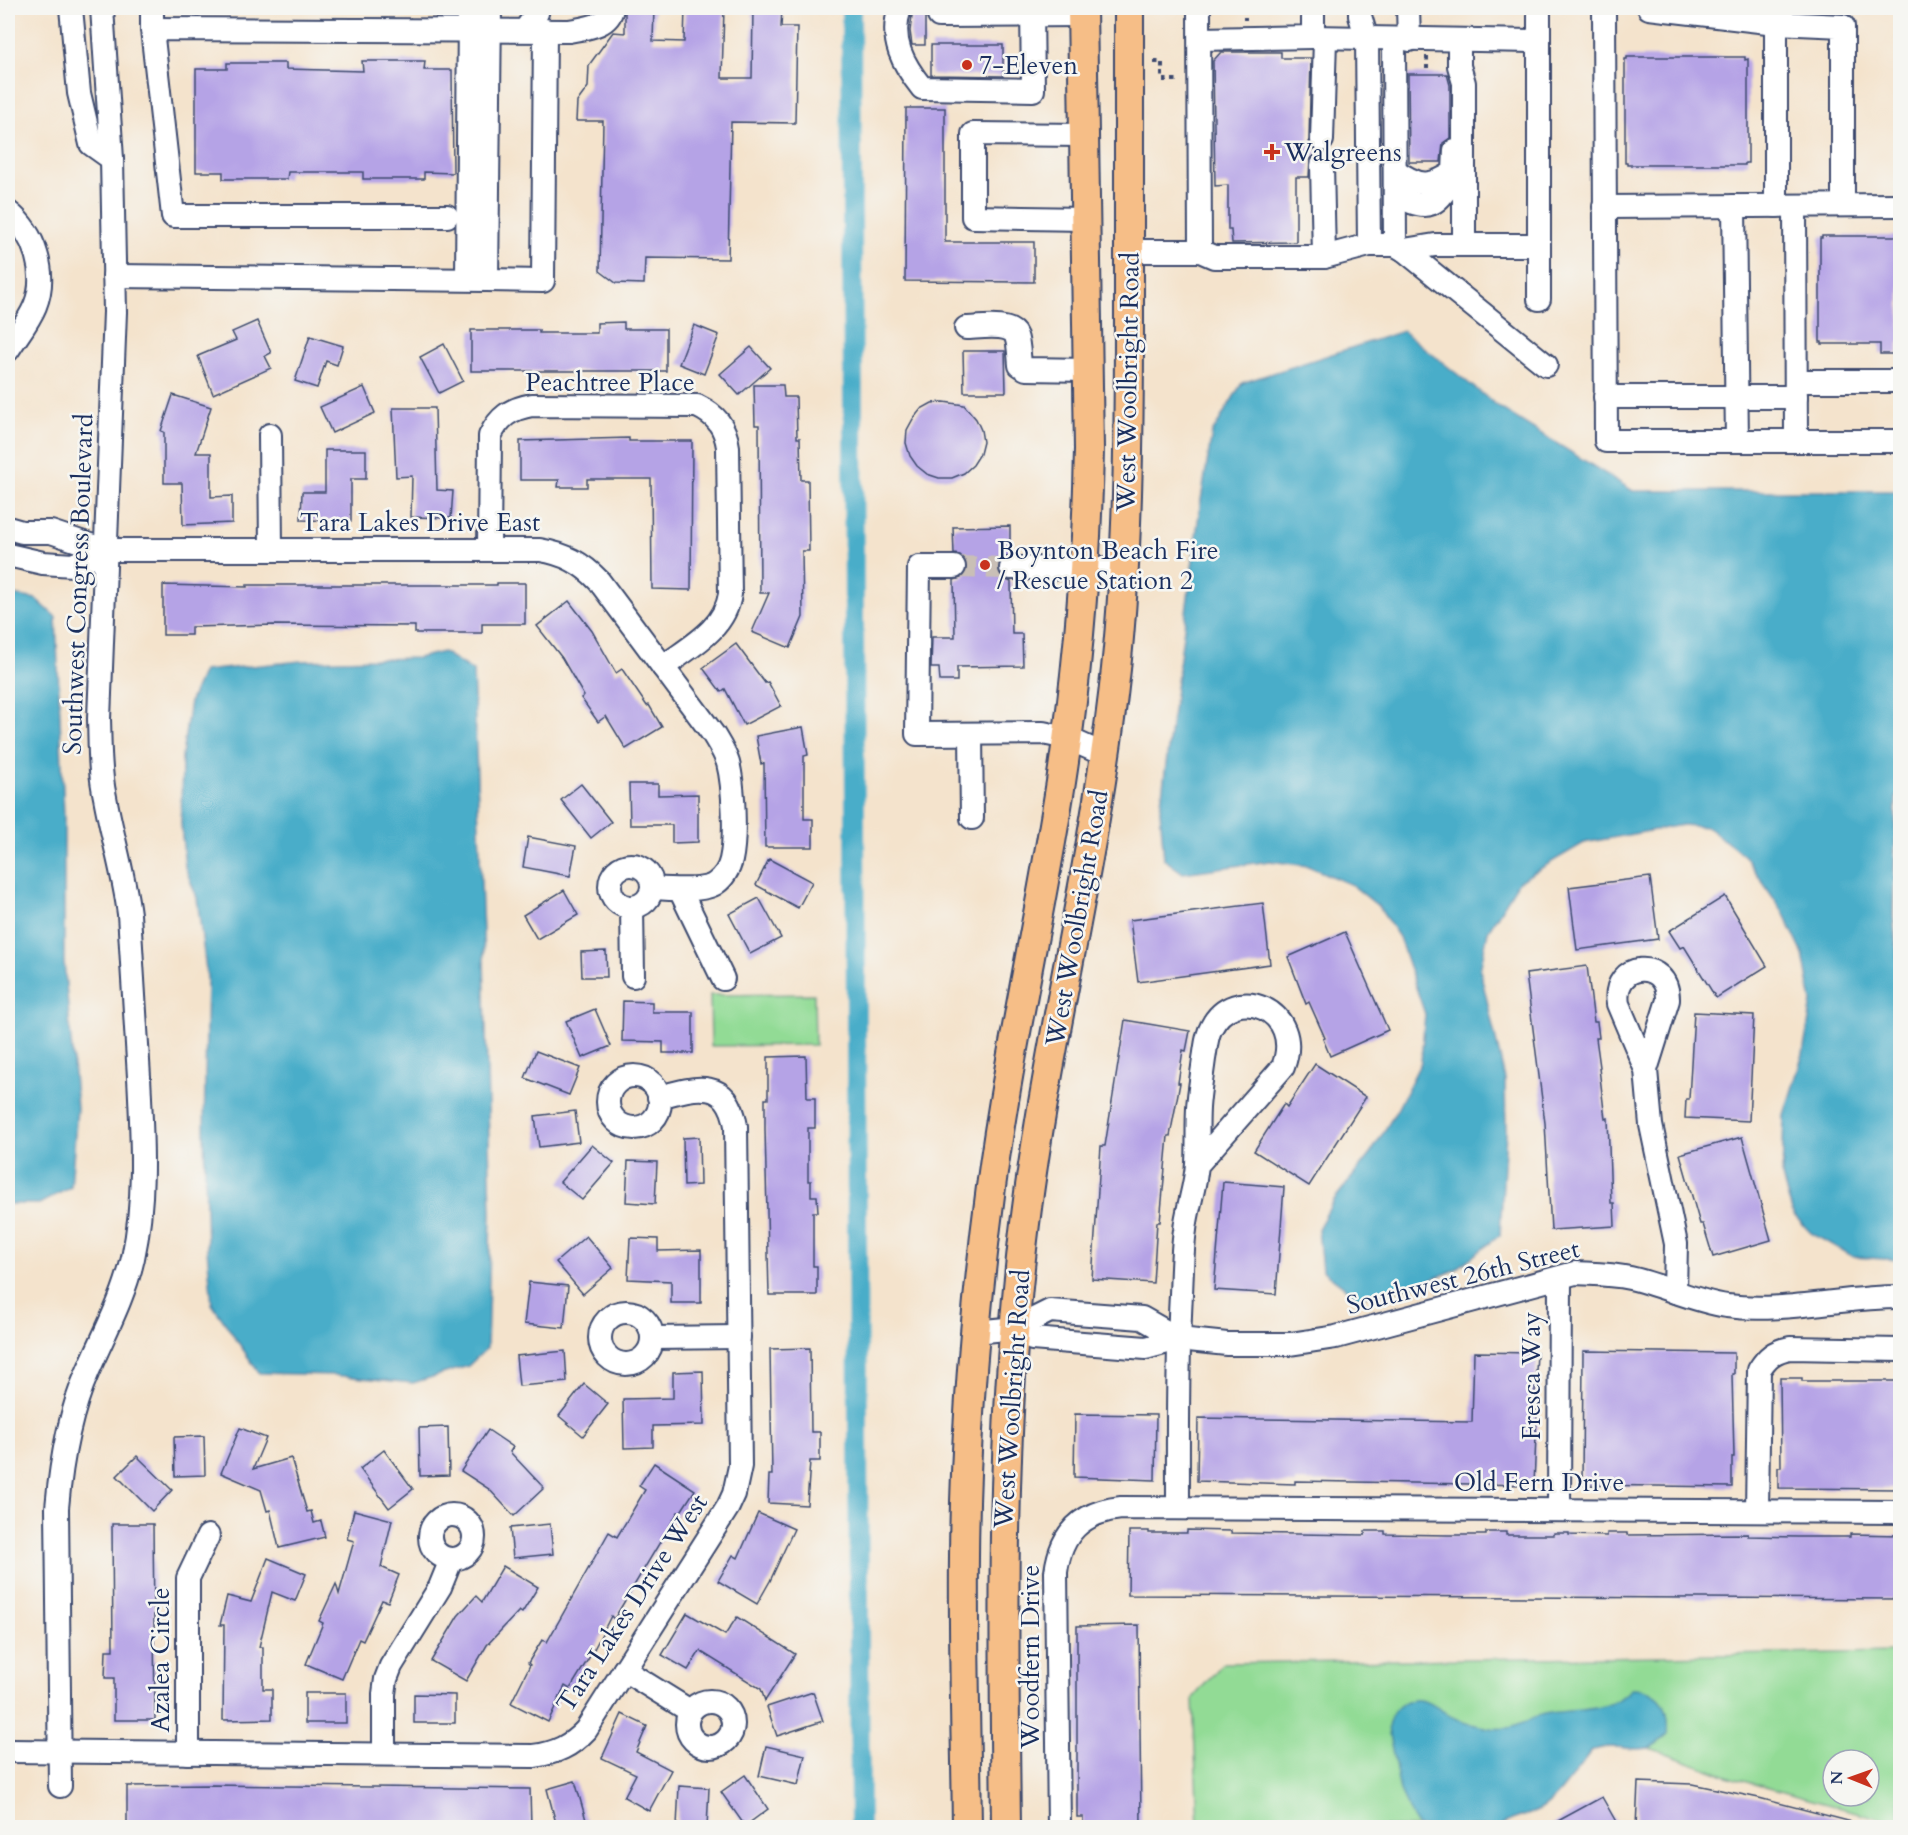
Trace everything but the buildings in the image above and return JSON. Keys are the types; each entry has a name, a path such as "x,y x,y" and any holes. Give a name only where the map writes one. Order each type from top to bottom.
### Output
{"main road":[{"name":"West Woolbright Road","path":"1006,1827 1003,1549 1006,1437 1021,1260 1038,1134 1105,755 1116,670 1125,569 1129,462 1129,8"},
{"name":"West Woolbright Road","path":"968,1827 964,1545 975,1332 1000,1123 1052,837 1067,738 1088,506 1082,11"}],"street":[{"path":"70,8 79,93 91,144 112,159"},
{"name":"Southwest Congress Boulevard","path":"60,1786 57,1508 60,1477 76,1402 114,1317 133,1258 141,1213 144,1166 129,914 125,883 104,796 100,765 99,719 115,312 112,159 102,8"},
{"path":"114,276 543,281 535,30 538,8"},
{"path":"468,217 173,216 152,18 479,18 535,30 569,31 598,26 611,13 612,8"},
{"path":"900,8 897,18 897,44 906,68 922,88 1033,90 1032,12"},
{"path":"1199,8 1200,251"},
{"path":"1313,8 1319,38 1322,140"},
{"path":"1360,8 1367,39 1369,245"},
{"path":"1408,8 1402,40 1395,170 1400,247 1546,365"},
{"path":"1539,8 1539,299"},
{"path":"1604,8 1606,441 1900,441"},
{"path":"1649,8 1777,13 1843,26 1843,205"},
{"path":"939,16 1082,11"},
{"path":"1777,13 1796,389 1796,440"},
{"path":"477,280 468,217 478,122 479,18"},
{"path":"1200,39 1539,41"},
{"path":"1395,193 1410,203 1423,205 1437,201 1446,191 1454,172 1455,84 1459,66 1460,40"},
{"path":"1459,66 1464,84 1464,245"},
{"path":"1083,135 973,134 973,217 1084,219"},
{"path":"1323,165 1324,257"},
{"path":"1395,170 1410,181 1424,184 1441,182 1454,172"},
{"path":"1604,207 1900,205"},
{"path":"1734,206 1737,441"},
{"path":"8,212 29,236 38,259 40,283 35,306 8,350"},
{"path":"1129,251 1200,251 1214,257 1324,257 1369,245 1400,247 1435,244 1539,245"},
{"path":"966,328 1001,327 1012,330 1016,335 1020,365 1026,369 1088,370"},
{"path":"1605,397 1737,397 1796,389 1900,381"},
{"name":"Peachtree Place","path":"489,550 490,436 496,424 506,414 518,407 531,405 697,406 709,412 719,421 726,433 728,447 730,594 728,607 722,620 712,630 663,667"},
{"path":"270,435 271,550"},
{"name":"Tara Lakes Drive East","path":"8,528 22,532 51,532 105,550 489,550 547,551 567,556 579,563 599,581 721,746 727,760 732,790 733,849 731,863 724,875 714,885 680,890 652,888"},
{"name":"Tara Lakes Drive East","path":"8,555 43,563 73,565 105,550"},
{"path":"954,567 919,567 917,734 1043,733 1067,738 1105,755"},
{"path":"1011,568 1125,569"},
{"path":"971,734 972,818"},
{"path":"630,864 637,865 649,874 652,888 646,901 632,907 618,903 610,891 612,876 616,870 630,864"},
{"path":"680,890 723,979"},
{"path":"632,907 633,976"},
{"path":"1178,1508 1179,1340 1185,1230 1197,1166 1198,1106 1210,1029 1228,1009 1241,1005 1254,1005 1266,1009 1277,1017 1285,1028 1288,1054 1283,1067 1197,1166"},
{"path":"1646,1070 1651,1125 1676,1244 1675,1292"},
{"name":"Tara Lakes Drive West","path":"8,1751 534,1755 556,1751 576,1741 586,1730 734,1494 740,1466 734,1113 718,1093 705,1088 692,1088 659,1097"},
{"name":"Southwest 26th Street","path":"975,1332 1016,1328 1050,1311 1142,1318 1179,1340 1259,1345 1290,1344 1336,1337 1575,1273 1630,1278 1725,1306 1755,1308 1842,1299 1900,1297"},
{"name":"Fresca Way","path":"1559,1510 1560,1278"},
{"path":"652,1338 739,1337"},
{"path":"1757,1511 1759,1370 1766,1359 1777,1351 1790,1348 1900,1350"},
{"name":"Old Fern Drive","path":"1178,1508 1900,1512"},
{"name":"Woodfern Drive","path":"1059,1827 1056,1572 1063,1544 1081,1521 1107,1509 1178,1508"},
{"name":"Azalea Circle","path":"188,1753 188,1578 208,1536"},
{"path":"384,1754 386,1679 391,1666 440,1587 451,1560"},
{"path":"624,1670 690,1711"}],"path":[{"path":"1154,62 1162,62 1162,80 1173,80"}],"green space":[{"path":"814,994 815,1045 711,1046 710,995"},
{"path":"1900,1652 1900,1824 1842,1808 1881,1808 1881,1748 1821,1748 1821,1802 1732,1778 1650,1748 1609,1747 1591,1752 1561,1791 1547,1805 1536,1812 1508,1821 1498,1827 1198,1827 1193,1698 1223,1663"}],"water":[{"path":"1403,331 1500,408 1633,491 1900,491 1900,789 1896,798 1893,915 1900,984 1900,1260 1853,1257 1811,1233 1793,1214 1782,1177 1784,1115 1803,1054 1812,1002 1803,954 1783,912 1745,856 1707,827 1682,825 1584,843 1519,881 1488,931 1480,970 1505,1079 1506,1131 1500,1235 1455,1270 1417,1285 1358,1297 1322,1270 1318,1229 1334,1200 1371,1153 1397,1110 1421,1062 1425,1014 1399,937 1378,906 1352,885 1308,866 1270,861 1183,873 1164,859 1160,810 1200,506 1212,433 1242,383"},
{"path":"8,594 36,599 56,617 64,816 64,962 77,1108 71,1187 39,1204 8,1204"},
{"path":"443,652 473,671 491,1213 487,1348 468,1366 413,1383 333,1375 259,1373 212,1304 207,1249 204,1132 207,978 197,898 185,867 181,824 182,756 190,701 203,671 301,661 418,658"},
{"path":"1631,1689 1642,1690 1657,1696 1665,1708 1668,1734 1653,1746 1641,1749 1605,1747 1591,1752 1561,1791 1547,1805 1536,1812 1508,1821 1498,1827 1417,1827 1400,1791 1388,1728 1399,1706 1413,1700 1420,1700 1466,1723 1502,1728 1516,1726 1541,1715 1600,1707 1622,1698"}],"waterway":[{"path":"851,8 860,1828"}],"tunnel":[{"path":"954,567 1011,568"}],"place":[{"name":"7-Eleven","path":"967,65"},
{"name":"Walgreens","path":"1272,152"},
{"name":"Boynton Beach Fire / Rescue Station 2","path":"985,565"}]}
